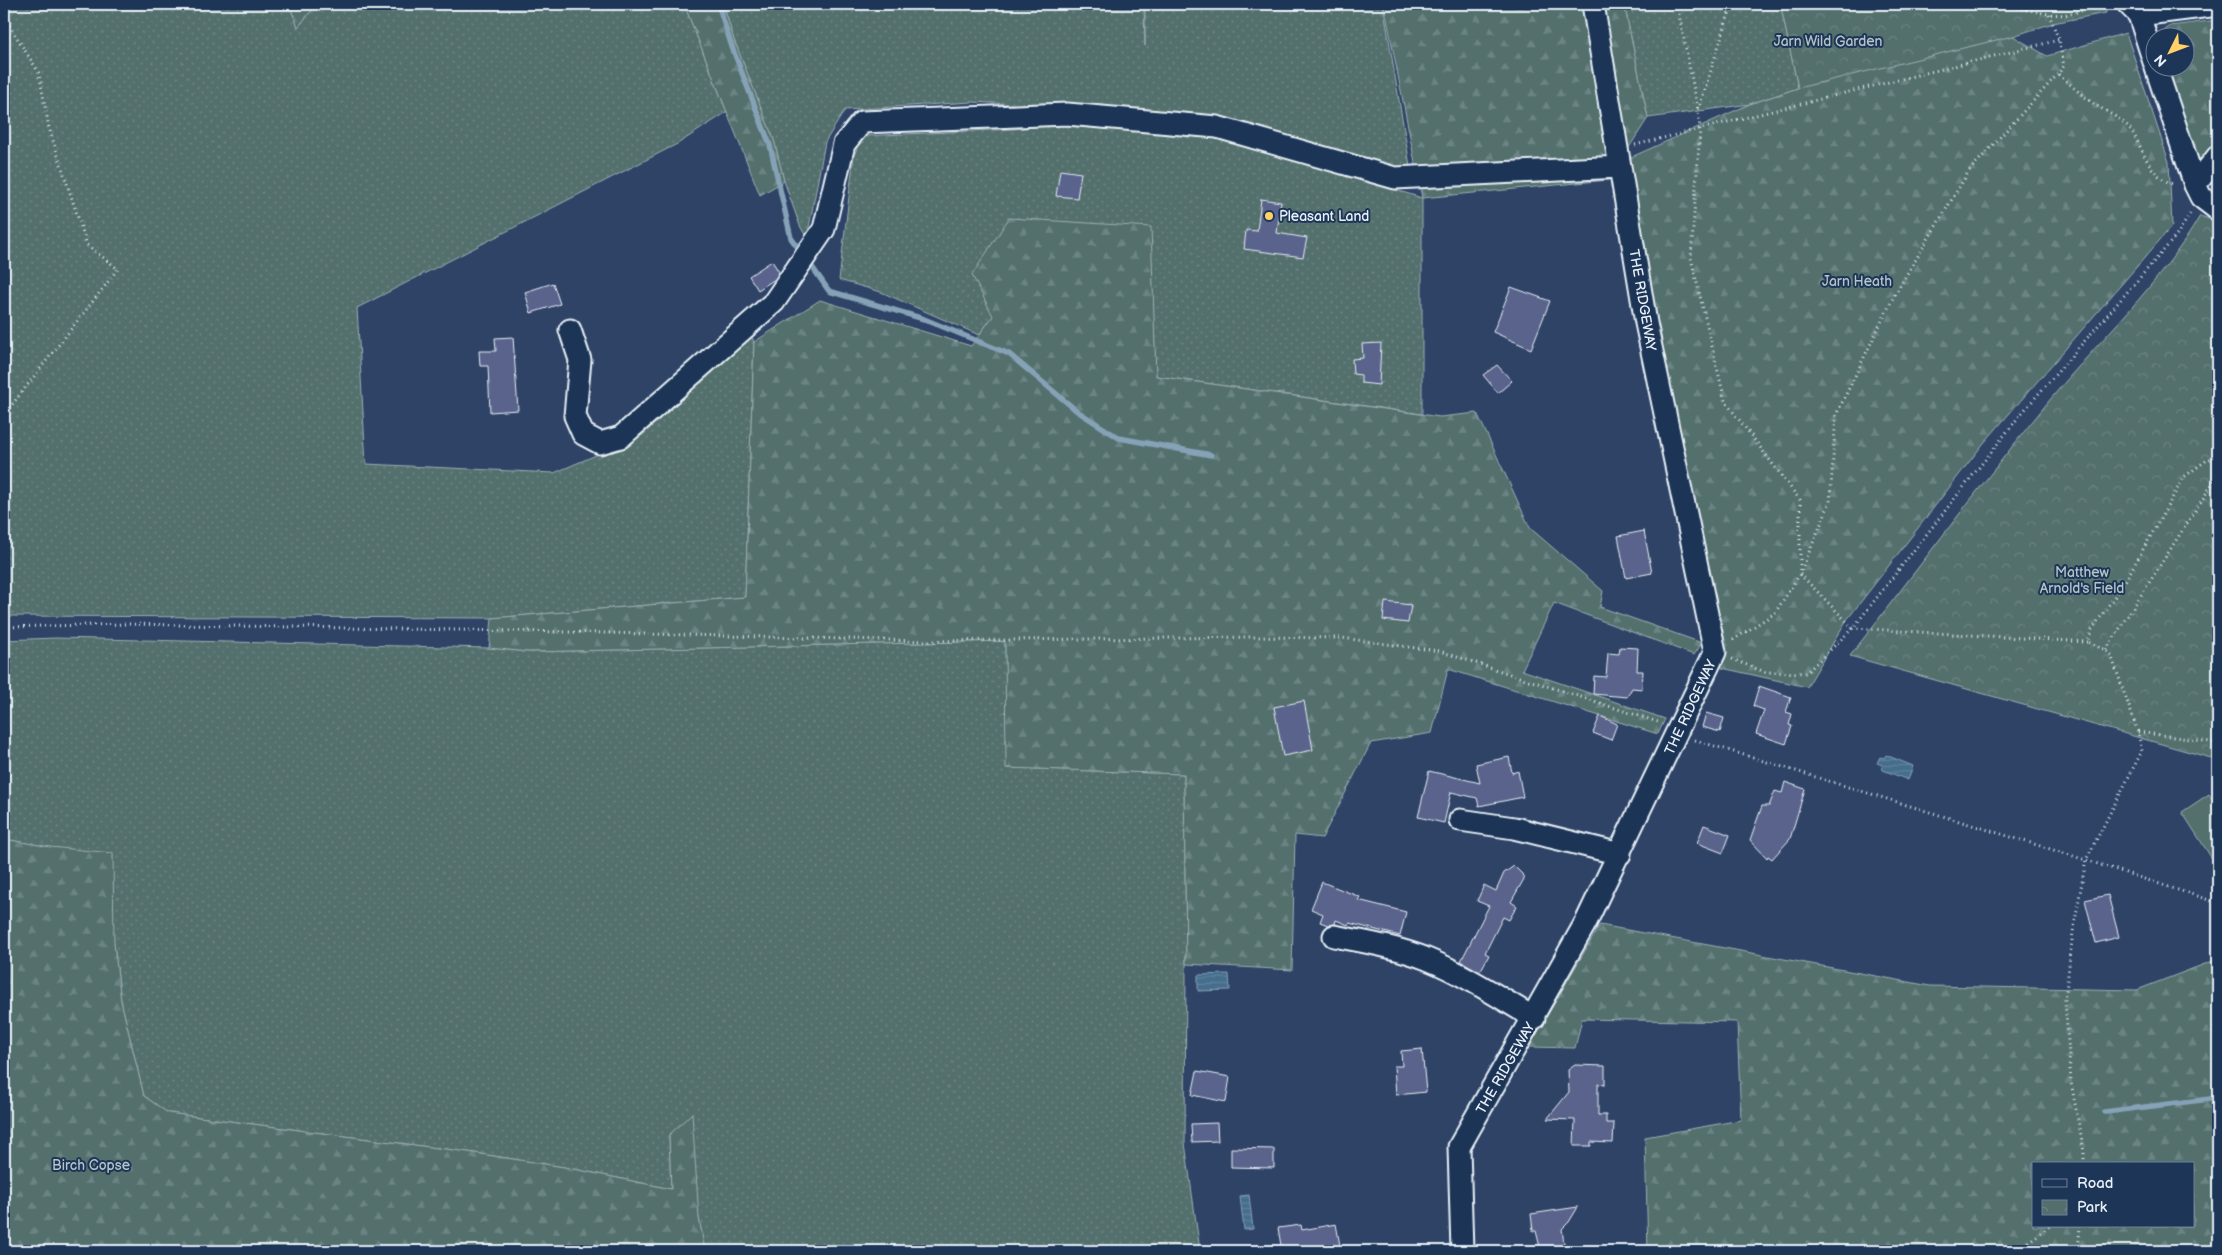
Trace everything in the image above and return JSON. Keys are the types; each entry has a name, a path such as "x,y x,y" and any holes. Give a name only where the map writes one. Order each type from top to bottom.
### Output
{"street":[{"name":"THE RIDGEWAY","path":"1462,1251 1459,1147 1534,1018 1620,854 1716,652 1646,323 1593,4"},
{"path":"2144,36 2134,9 2218,5"},
{"path":"2160,78 2206,199"},
{"path":"570,330 580,360 575,416 583,434 600,443 621,438 774,302 824,229 844,144 862,122 1067,114 1217,127 1395,178 1619,158"},
{"path":"2206,199 2218,156"},
{"path":"1460,820 1514,828 1620,854"},
{"path":"1334,936 1392,948 1427,959 1493,992 1534,1018"}],"path":[{"path":"1676,4 1700,129 1692,258 1725,401 1800,500 1800,574 1854,628 2088,642 2106,650 2111,655 2138,732 2142,751 2086,860 2073,932 2065,1000 2071,1082 2084,1152 2084,1162"},
{"path":"1698,111 1732,4"},
{"path":"1997,4 2064,15 2113,4"},
{"path":"2025,4 2026,10"},
{"path":"2086,4 2090,8"},
{"path":"1716,652 1774,613 1800,574 1830,502 1836,415 1895,294 1969,171 2064,66 2059,40 2049,14"},
{"path":"4,17 40,73 49,128 87,245 118,269 4,415"},
{"path":"1619,158 1700,129 2059,40"},
{"path":"2058,74 2090,102 2114,116 2130,129 2150,168 2160,179 2206,199"},
{"path":"2206,199 2217,252 2218,361"},
{"path":"1716,652 1765,672 1806,673 1854,628 2021,414 2206,199"},
{"path":"2088,642 2091,631 2124,583 2184,478 2207,460 2218,457"},
{"path":"2106,650 2217,479 2218,472"},
{"path":"4,627 126,624 578,632 928,641 1253,637 1342,638 1439,652 1679,731 1720,749 2086,860 2218,903"},
{"path":"2138,732 2218,743"},
{"path":"2016,1251 2047,1228"},
{"path":"2078,1251 2080,1228"}],"green space":[{"path":"4,4 289,4 298,27 317,4 684,4 727,112 679,143 357,308 366,464 554,473 643,435 750,332 754,342 745,597 492,618 4,616"},
{"path":"289,4 317,4 298,27"},
{"path":"684,4 723,4 734,40 774,140 784,181 760,195"},
{"path":"723,4 1144,4 1145,46 1145,4 1383,4 1411,172 1144,111 972,102 845,110 825,142 807,238 800,226 784,181 774,140 734,40"},
{"path":"1384,4 1624,4 1648,118 1608,180 1422,198"},
{"path":"1624,4 1782,4 1798,88 1750,104 1648,118"},
{"name":"Jarn Heath","path":"1782,4 2013,36 2047,56 2126,33 2169,162 2172,226 1983,444 1846,621 1807,687 1722,668 1627,159 1750,104 1798,88"},
{"name":"Jarn Wild Garden","path":"1782,4 2105,4 2106,13 2053,23 2013,36 1798,88"},
{"path":"2218,20 2218,138 2203,158 2190,159 2169,78 2194,78 2194,28 2168,28 2170,26"},
{"path":"1082,122 1216,135 1422,198 1422,414 1156,376 1150,227 993,316 979,335 881,292 839,280 854,155 863,136 1014,129"},
{"name":"Matthew Arnold's Field","path":"2200,216 2218,222 2218,760 1850,656 2049,401 2148,289 2167,265"},
{"path":"1009,218 1151,227 1156,376 1440,417 1477,413 1530,528 1603,591 1600,607 1702,643 1694,655 1554,603 1522,670 1665,719 1658,734 1448,669 1432,733 1371,743 1322,838 1295,835 1292,970 1186,964 1184,774 1006,768 1005,641 528,652 489,648 492,618 745,597 754,342 820,300 971,346 993,316 972,275"},
{"path":"55,638 489,648 528,652 1005,641 1007,768 1184,774 1185,1143 1200,1251 705,1251 699,1218 669,1135 671,1189 564,1167 468,1152 168,1113 144,1096 121,1001 114,944 50,847 4,839 4,640"},
{"path":"2209,794 2218,809 2218,868 2182,812"},
{"name":"Birch Copse","path":"4,839 50,847 113,853 114,944 121,1001 144,1096 168,1113 468,1152 564,1167 671,1189 669,1135 692,1113 699,1218 705,1251 4,1251"},
{"path":"1600,925 1930,986 2137,990 2218,959 2218,1251 2214,1246 2186,1251 1648,1251 1645,1137 1741,1120 1737,1022 1582,1019 1575,1048 1529,1047"}],"water":[{"path":"1886,755 1913,766 1908,780 1883,770 1882,765 1877,763 1880,757 1884,758"},
{"path":"1229,974 1230,990 1198,991 1198,975"},
{"path":"1249,1195 1253,1229 1244,1230 1240,1196"}],"building":[{"path":"1060,170 1081,173 1077,198 1056,196"},
{"name":"Pleasant Land","path":"1261,199 1281,202 1277,233 1307,238 1303,257 1244,249 1246,230 1257,231"},
{"path":"772,261 779,272 775,279 758,290 749,276"},
{"path":"553,283 560,304 531,313 525,292"},
{"path":"1511,287 1550,301 1531,349 1493,332"},
{"path":"513,337 518,410 490,412 488,366 480,366 479,351 496,351 495,338"},
{"path":"1381,343 1379,385 1361,383 1361,375 1353,374 1352,359 1363,358 1362,344"},
{"path":"1497,365 1512,381 1498,393 1483,375"},
{"path":"1644,531 1652,573 1626,578 1618,536"},
{"path":"1385,602 1411,605 1408,623 1383,620"},
{"path":"1620,647 1638,648 1637,671 1643,671 1642,689 1632,688 1627,697 1593,694 1594,676 1606,677 1608,653 1619,654"},
{"path":"1759,686 1791,697 1786,712 1792,714 1789,725 1792,726 1786,744 1756,734 1764,710 1753,706"},
{"path":"1304,701 1313,750 1283,756 1274,707"},
{"path":"1706,713 1724,718 1720,732 1702,727"},
{"path":"1600,716 1617,724 1611,740 1593,733"},
{"path":"1509,757 1512,773 1518,771 1523,797 1479,806 1477,798 1451,792 1444,823 1418,817 1429,771 1480,783 1476,764"},
{"path":"1785,782 1805,789 1790,839 1772,859 1768,856 1767,858 1750,840 1762,806 1769,806 1775,791 1782,793"},
{"path":"1704,825 1730,835 1723,853 1697,843"},
{"path":"1514,866 1524,879 1511,902 1517,906 1509,920 1503,917 1485,953 1489,955 1481,970 1475,969 1461,961 1489,906 1477,901 1484,885 1496,891 1504,873"},
{"path":"1322,882 1360,897 1358,900 1406,912 1400,936 1349,923 1348,925 1336,920 1335,924 1328,925 1320,922 1323,914 1311,909"},
{"path":"2108,895 2119,937 2096,943 2085,900"},
{"path":"1422,1049 1426,1092 1396,1095 1394,1066 1402,1066 1401,1051"},
{"path":"1575,1065 1605,1066 1605,1085 1598,1084 1598,1115 1606,1115 1606,1123 1614,1123 1613,1143 1591,1142 1591,1146 1574,1146 1575,1120 1547,1119 1569,1092 1568,1070"},
{"path":"1197,1071 1230,1077 1226,1102 1192,1095"},
{"path":"1217,1123 1218,1141 1192,1142 1191,1124"},
{"path":"1231,1148 1274,1149 1274,1168 1231,1167"},
{"path":"1578,1207 1569,1222 1562,1229 1565,1251 1541,1251 1536,1231 1533,1231 1531,1214"},
{"path":"1336,1224 1341,1251 1282,1251 1278,1228 1301,1225 1302,1230"}],"waterway":[{"path":"718,4 732,47 770,145 791,238 802,253"},
{"path":"808,261 829,291 924,319 1009,354 1077,411 1119,438 1211,455"},
{"path":"2104,1112 2218,1098"}],"place":[{"name":"Pleasant Land","path":"1269,216"}]}
